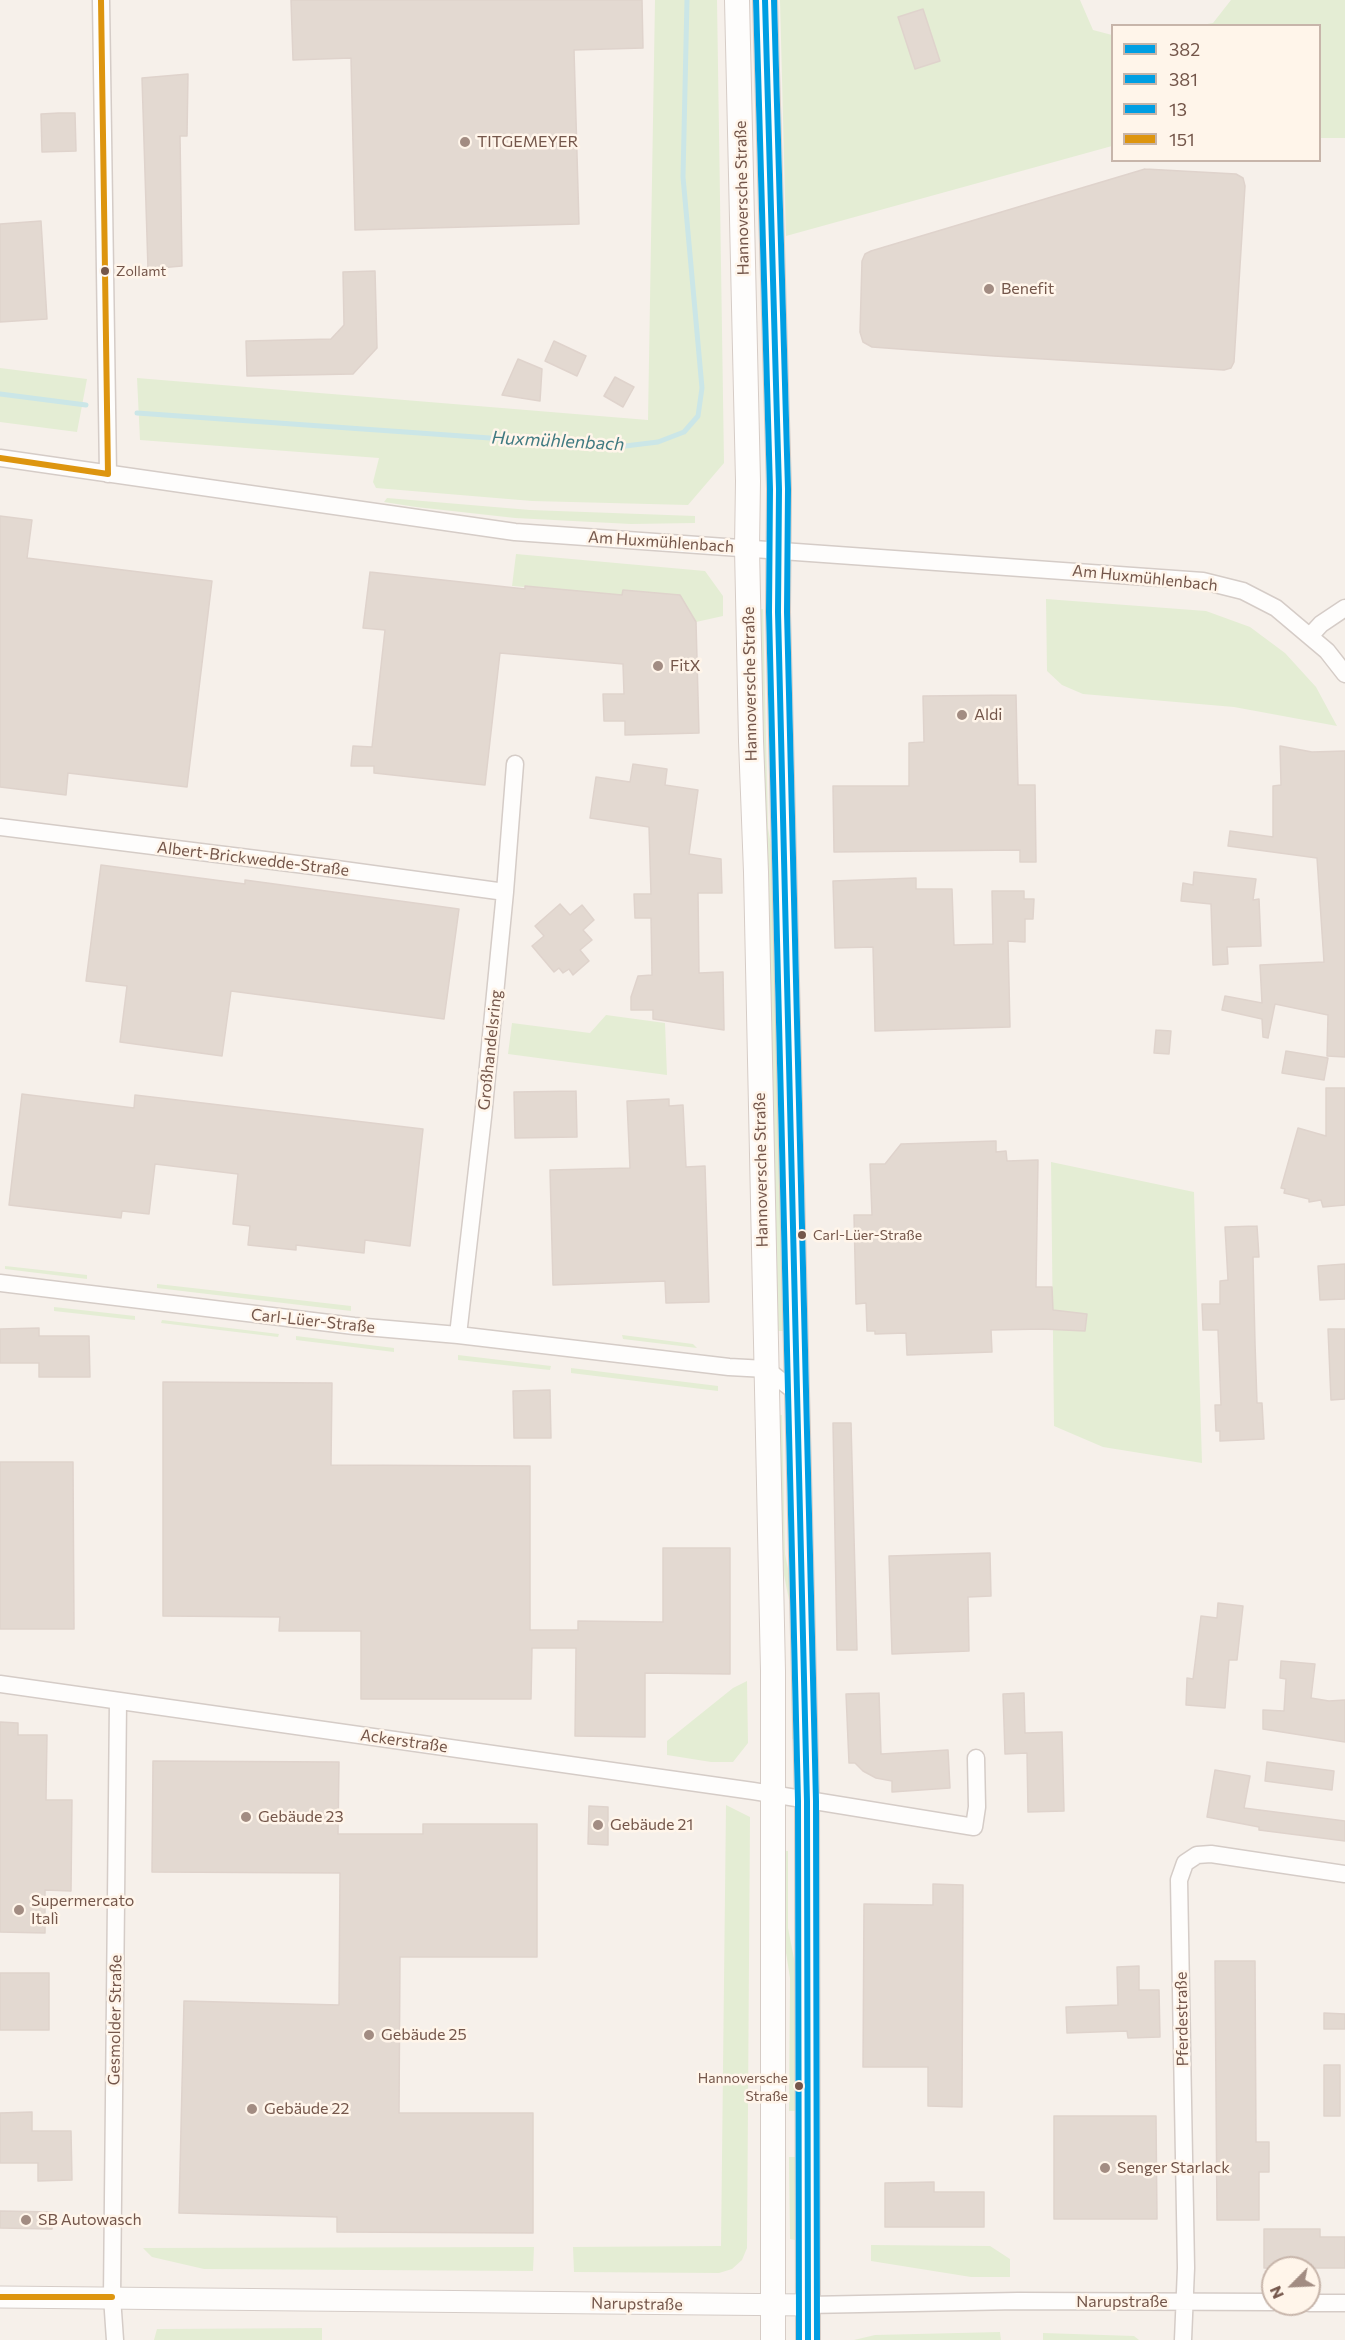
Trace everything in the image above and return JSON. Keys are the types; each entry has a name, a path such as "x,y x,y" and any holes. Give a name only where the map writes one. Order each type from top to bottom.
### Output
{"main road":[{"name":"Hannoversche Straße","path":"737,0 775,1795 773,2340"},
{"name":"Hannoversche Straße","path":"765,0 779,489 778,612 807,1801 808,2340"}],"street":[{"path":"101,0 108,474"},
{"name":"Am Huxmühlenbach","path":"0,458 515,532 1203,581 1243,591 1276,608 1310,636 1345,674"},
{"path":"1310,636 1321,624 1345,608"},
{"name":"Großhandelsring","path":"458,1335 483,1117 515,764"},
{"name":"Albert-Brickwedde-Straße","path":"0,827 505,892"},
{"name":"Carl-Lüer-Straße","path":"0,1283 354,1326 458,1335 729,1367 766,1369"},
{"path":"766,1369 797,1393"},
{"name":"Ackerstraße","path":"0,1684 807,1801"},
{"name":"Gesmolder Straße","path":"115,2340 112,2297 118,1701"},
{"path":"807,1801 974,1827 977,1807 976,1758"},
{"name":"Pferdestraße","path":"1184,2340 1186,2302 1179,1880 1185,1863 1197,1855 1211,1854 1345,1874"},
{"name":"Narupstraße","path":"0,2296 772,2305 1018,2301 1261,2302"},
{"path":"1321,2303 1345,2303"}],"green space":[{"path":"655,0 717,0 724,463 688,505 532,501 376,488 373,482 379,458 140,440 137,378 648,420"},
{"path":"780,0 1080,0 1093,30 1111,35 1111,146 786,236"},
{"path":"1231,0 1345,0 1345,138 1321,138 1321,24 1208,24 1213,23"},
{"path":"0,368 87,379 77,432 0,422"},
{"path":"387,498 530,510 695,516 695,523 631,524 515,518 384,502"},
{"path":"516,554 705,571 723,596 723,616 696,622 680,595 623,590 622,595 512,586"},
{"path":"1046,599 1206,611 1250,627 1285,653 1316,687 1337,726 1234,707 1083,694 1062,685 1047,671"},
{"path":"758,609 763,609 768,828 778,885 788,1331 774,1331"},
{"path":"606,1015 665,1023 667,1075 508,1054 512,1023 590,1033"},
{"path":"1051,1162 1194,1192 1202,1463 1103,1447 1054,1426"},
{"path":"5,1266 87,1275 87,1279 5,1269"},
{"path":"157,1284 351,1306 351,1311 157,1288"},
{"path":"54,1307 135,1316 135,1320 54,1311"},
{"path":"162,1320 279,1334 278,1337 161,1323"},
{"path":"622,1335 693,1344 697,1348 623,1339"},
{"path":"296,1336 394,1348 394,1352 296,1340"},
{"path":"458,1355 551,1366 550,1370 458,1360"},
{"path":"571,1368 718,1386 718,1391 571,1373"},
{"path":"775,1415 782,1415 785,1554 795,1603 797,1740 792,1739 790,1605 780,1555"},
{"path":"747,1681 748,1743 733,1762 711,1762 667,1755 667,1741 733,1688"},
{"path":"726,1805 750,1817 747,2248 742,2260 732,2269 719,2273 574,2272 573,2247 721,2246"},
{"path":"783,1851 788,1851 788,1928 797,1974 796,2111 789,2111 790,1978 783,1934"},
{"path":"789,2157 795,2157 795,2240 790,2239"},
{"path":"871,2245 990,2246 1010,2259 1010,2277 971,2277 871,2261"},
{"path":"534,2247 533,2271 204,2269 152,2257 143,2248"},
{"path":"322,2328 322,2340 154,2340 157,2329"},
{"path":"1000,2332 1001,2340 854,2340 875,2335"},
{"path":"1043,2333 1134,2336 1139,2340 1043,2340"}],"building":[{"name":"TITGEMEYER","path":"291,0 642,0 643,48 574,50 579,224 355,230 351,58 293,60"},
{"path":"923,9 940,61 915,69 898,17"},
{"path":"188,74 187,136 180,136 182,266 148,269 142,78"},
{"path":"75,113 76,151 42,152 41,114"},
{"path":"1145,169 1236,174 1243,178 1245,186 1234,362 1231,368 1224,370 994,356 872,347 863,342 860,332 862,261 865,254"},
{"path":"41,221 47,319 0,322 0,224"},
{"path":"375,271 377,348 353,374 247,376 246,341 331,339 344,325 343,272"},
{"path":"554,341 586,356 577,376 545,361"},
{"path":"518,359 542,369 540,401 502,395"},
{"path":"615,377 634,387 623,407 604,396"},
{"path":"0,516 32,520 27,558 212,581 187,787 68,773 66,795 0,787"},
{"path":"370,572 525,589 525,586 622,595 623,590 680,595 696,622 699,733 625,735 625,721 604,721 603,694 624,694 623,664 500,653 485,785 374,773 374,766 351,766 353,746 372,747 385,630 363,628"},
{"path":"1016,695 1018,785 1035,785 1036,862 1020,862 1020,850 834,852 833,786 909,786 909,743 924,742 923,696"},
{"path":"1280,746 1312,752 1345,751 1345,1057 1327,1056 1328,1015 1275,1004 1268,1038 1263,1037 1262,1019 1222,1010 1225,996 1262,1003 1260,965 1324,962 1317,858 1228,846 1230,831 1273,837 1273,786 1281,785"},
{"path":"633,764 667,769 665,785 698,790 689,854 721,859 722,893 698,893 699,973 723,972 724,1030 653,1019 653,1010 631,1010 631,997 638,976 652,975 651,918 635,918 634,894 651,894 649,827 590,818 596,777 630,782"},
{"path":"101,865 245,884 245,880 459,909 444,1019 231,991 222,1056 120,1042 127,986 86,981"},
{"path":"1194,872 1256,879 1253,900 1259,899 1261,946 1227,947 1228,964 1213,965 1211,904 1181,901 1183,883 1193,885"},
{"path":"916,878 916,889 952,889 954,945 993,944 992,891 1024,891 1024,899 1034,899 1033,919 1025,919 1025,942 1008,941 1010,1027 875,1031 873,947 835,948 833,881"},
{"path":"560,904 570,915 582,905 594,920 583,930 592,940 580,950 589,961 573,975 569,969 563,973 559,968 554,972 532,946 544,936 535,926"},
{"path":"1156,1030 1171,1031 1169,1054 1154,1053"},
{"path":"1286,1051 1328,1058 1324,1080 1282,1073"},
{"path":"1326,1088 1345,1088 1345,1205 1323,1207 1321,1200 1309,1202 1309,1199 1284,1193 1285,1189 1281,1188 1298,1128 1326,1136"},
{"path":"576,1091 577,1137 515,1138 514,1092"},
{"path":"22,1094 134,1108 135,1095 423,1129 410,1246 365,1240 364,1253 296,1245 296,1250 248,1245 250,1226 233,1224 238,1174 155,1164 149,1214 122,1211 121,1218 9,1205"},
{"path":"669,1099 669,1106 683,1105 686,1167 705,1166 709,1302 666,1303 665,1281 553,1285 550,1170 630,1168 627,1101"},
{"path":"996,1141 996,1152 1006,1151 1007,1161 1038,1160 1036,1287 1052,1287 1053,1310 1087,1314 1085,1331 991,1330 992,1352 907,1355 906,1333 875,1334 875,1331 867,1331 866,1303 856,1304 854,1215 872,1215 870,1164 885,1164 901,1144"},
{"path":"1257,1226 1259,1257 1253,1257 1255,1343 1257,1403 1262,1403 1264,1439 1220,1441 1220,1431 1216,1431 1215,1405 1221,1405 1218,1330 1203,1330 1202,1304 1220,1304 1220,1281 1228,1280 1225,1227"},
{"path":"1345,1264 1345,1299 1320,1300 1318,1266"},
{"path":"39,1328 39,1336 89,1336 90,1377 39,1377 39,1363 0,1363 0,1329"},
{"path":"1328,1329 1345,1329 1345,1399 1331,1400"},
{"path":"163,1382 332,1383 331,1465 530,1466 530,1630 578,1630 578,1621 663,1622 663,1548 730,1548 730,1674 645,1673 645,1737 575,1736 576,1648 532,1648 531,1699 361,1699 361,1631 279,1631 280,1617 163,1616"},
{"path":"550,1390 551,1438 514,1438 513,1391"},
{"path":"833,1423 851,1423 857,1650 837,1650"},
{"path":"0,1462 73,1462 74,1629 0,1629"},
{"path":"990,1553 991,1596 968,1597 969,1651 892,1654 889,1556"},
{"path":"1218,1603 1243,1606 1237,1660 1229,1660 1225,1708 1186,1705 1187,1678 1193,1679 1201,1616 1217,1618"},
{"path":"1281,1661 1315,1664 1311,1698 1329,1701 1345,1700 1345,1742 1263,1729 1263,1710 1284,1711 1286,1679 1280,1678"},
{"path":"879,1693 881,1754 948,1750 950,1788 892,1792 892,1781 876,1778 863,1771 855,1763 849,1763 846,1694"},
{"path":"1024,1693 1025,1733 1062,1732 1064,1811 1028,1812 1027,1753 1005,1754 1003,1694"},
{"path":"0,1722 18,1723 18,1735 47,1735 46,1800 72,1800 71,1891 45,1890 45,1933 0,1932"},
{"path":"153,1761 339,1762 338,1834 423,1834 423,1824 537,1824 537,1957 400,1957 399,2113 533,2113 533,2233 337,2232 337,2217 179,2213 184,2001 339,2005 340,1873 152,1872"},
{"path":"1267,1762 1334,1771 1332,1790 1265,1781"},
{"path":"1215,1770 1250,1776 1244,1808 1345,1821 1345,1841 1259,1830 1259,1827 1207,1817"},
{"name":"Gebäude 21","path":"589,1806 608,1807 608,1845 588,1844"},
{"path":"933,1884 963,1885 962,2107 928,2106 928,2067 863,2067 864,1904 933,1905"},
{"path":"1215,1961 1255,1961 1256,2142 1269,2142 1269,2172 1259,2172 1259,2220 1217,2220"},
{"path":"1139,1966 1139,1990 1159,1990 1160,2037 1128,2038 1127,2031 1067,2033 1066,2007 1118,2005 1117,1967"},
{"path":"0,1973 49,1973 49,2030 0,2030"},
{"path":"1324,2013 1345,2014 1345,2029 1324,2029"},
{"path":"1324,2065 1340,2065 1340,2116 1324,2116"},
{"path":"32,2112 32,2131 71,2131 72,2180 38,2181 38,2163 0,2163 0,2113"},
{"name":"Senger Starlack","path":"1054,2116 1156,2116 1157,2219 1054,2219"},
{"path":"934,2182 934,2192 984,2192 984,2227 885,2227 885,2183"},
{"name":"SB Autowasch","path":"0,2211 53,2212 52,2229 0,2228"},
{"path":"1264,2229 1320,2229 1320,2237 1345,2237 1345,2268 1321,2268 1321,2256 1264,2256"}],"waterway":[{"name":"Huxmühlenbach","path":"137,413 617,447 658,442 684,432 698,416 702,388 683,177 687,0"},
{"name":"Huxmühlenbach","path":"0,394 86,405"}],"transit line":[{"name":"151","path":"101,0 108,474"},
{"name":"381","path":"756,0 770,489 769,612 798,1801 799,2340"},
{"name":"382","path":"765,0 779,489 778,612 807,1801 808,2340"},
{"name":"13","path":"774,0 788,489 787,612 816,1801 817,2340"},
{"name":"151","path":"0,458 108,474"},
{"name":"151","path":"0,2297 112,2297"}],"place":[{"name":"TITGEMEYER","path":"465,142"},
{"name":"Zollamt","path":"105,271"},
{"name":"Benefit","path":"989,289"},
{"name":"FitX","path":"658,666"},
{"name":"Aldi","path":"962,715"},
{"name":"Carl-Lüer-Straße","path":"802,1235"},
{"name":"Gebäude 23","path":"246,1817"},
{"name":"Gebäude 21","path":"598,1825"},
{"name":"Supermercato Italì","path":"19,1910"},
{"name":"Gebäude 25","path":"369,2035"},
{"name":"Hannoversche Straße","path":"799,2086"},
{"name":"Gebäude 22","path":"252,2109"},
{"name":"Senger Starlack","path":"1105,2168"},
{"name":"SB Autowasch","path":"26,2220"}]}
